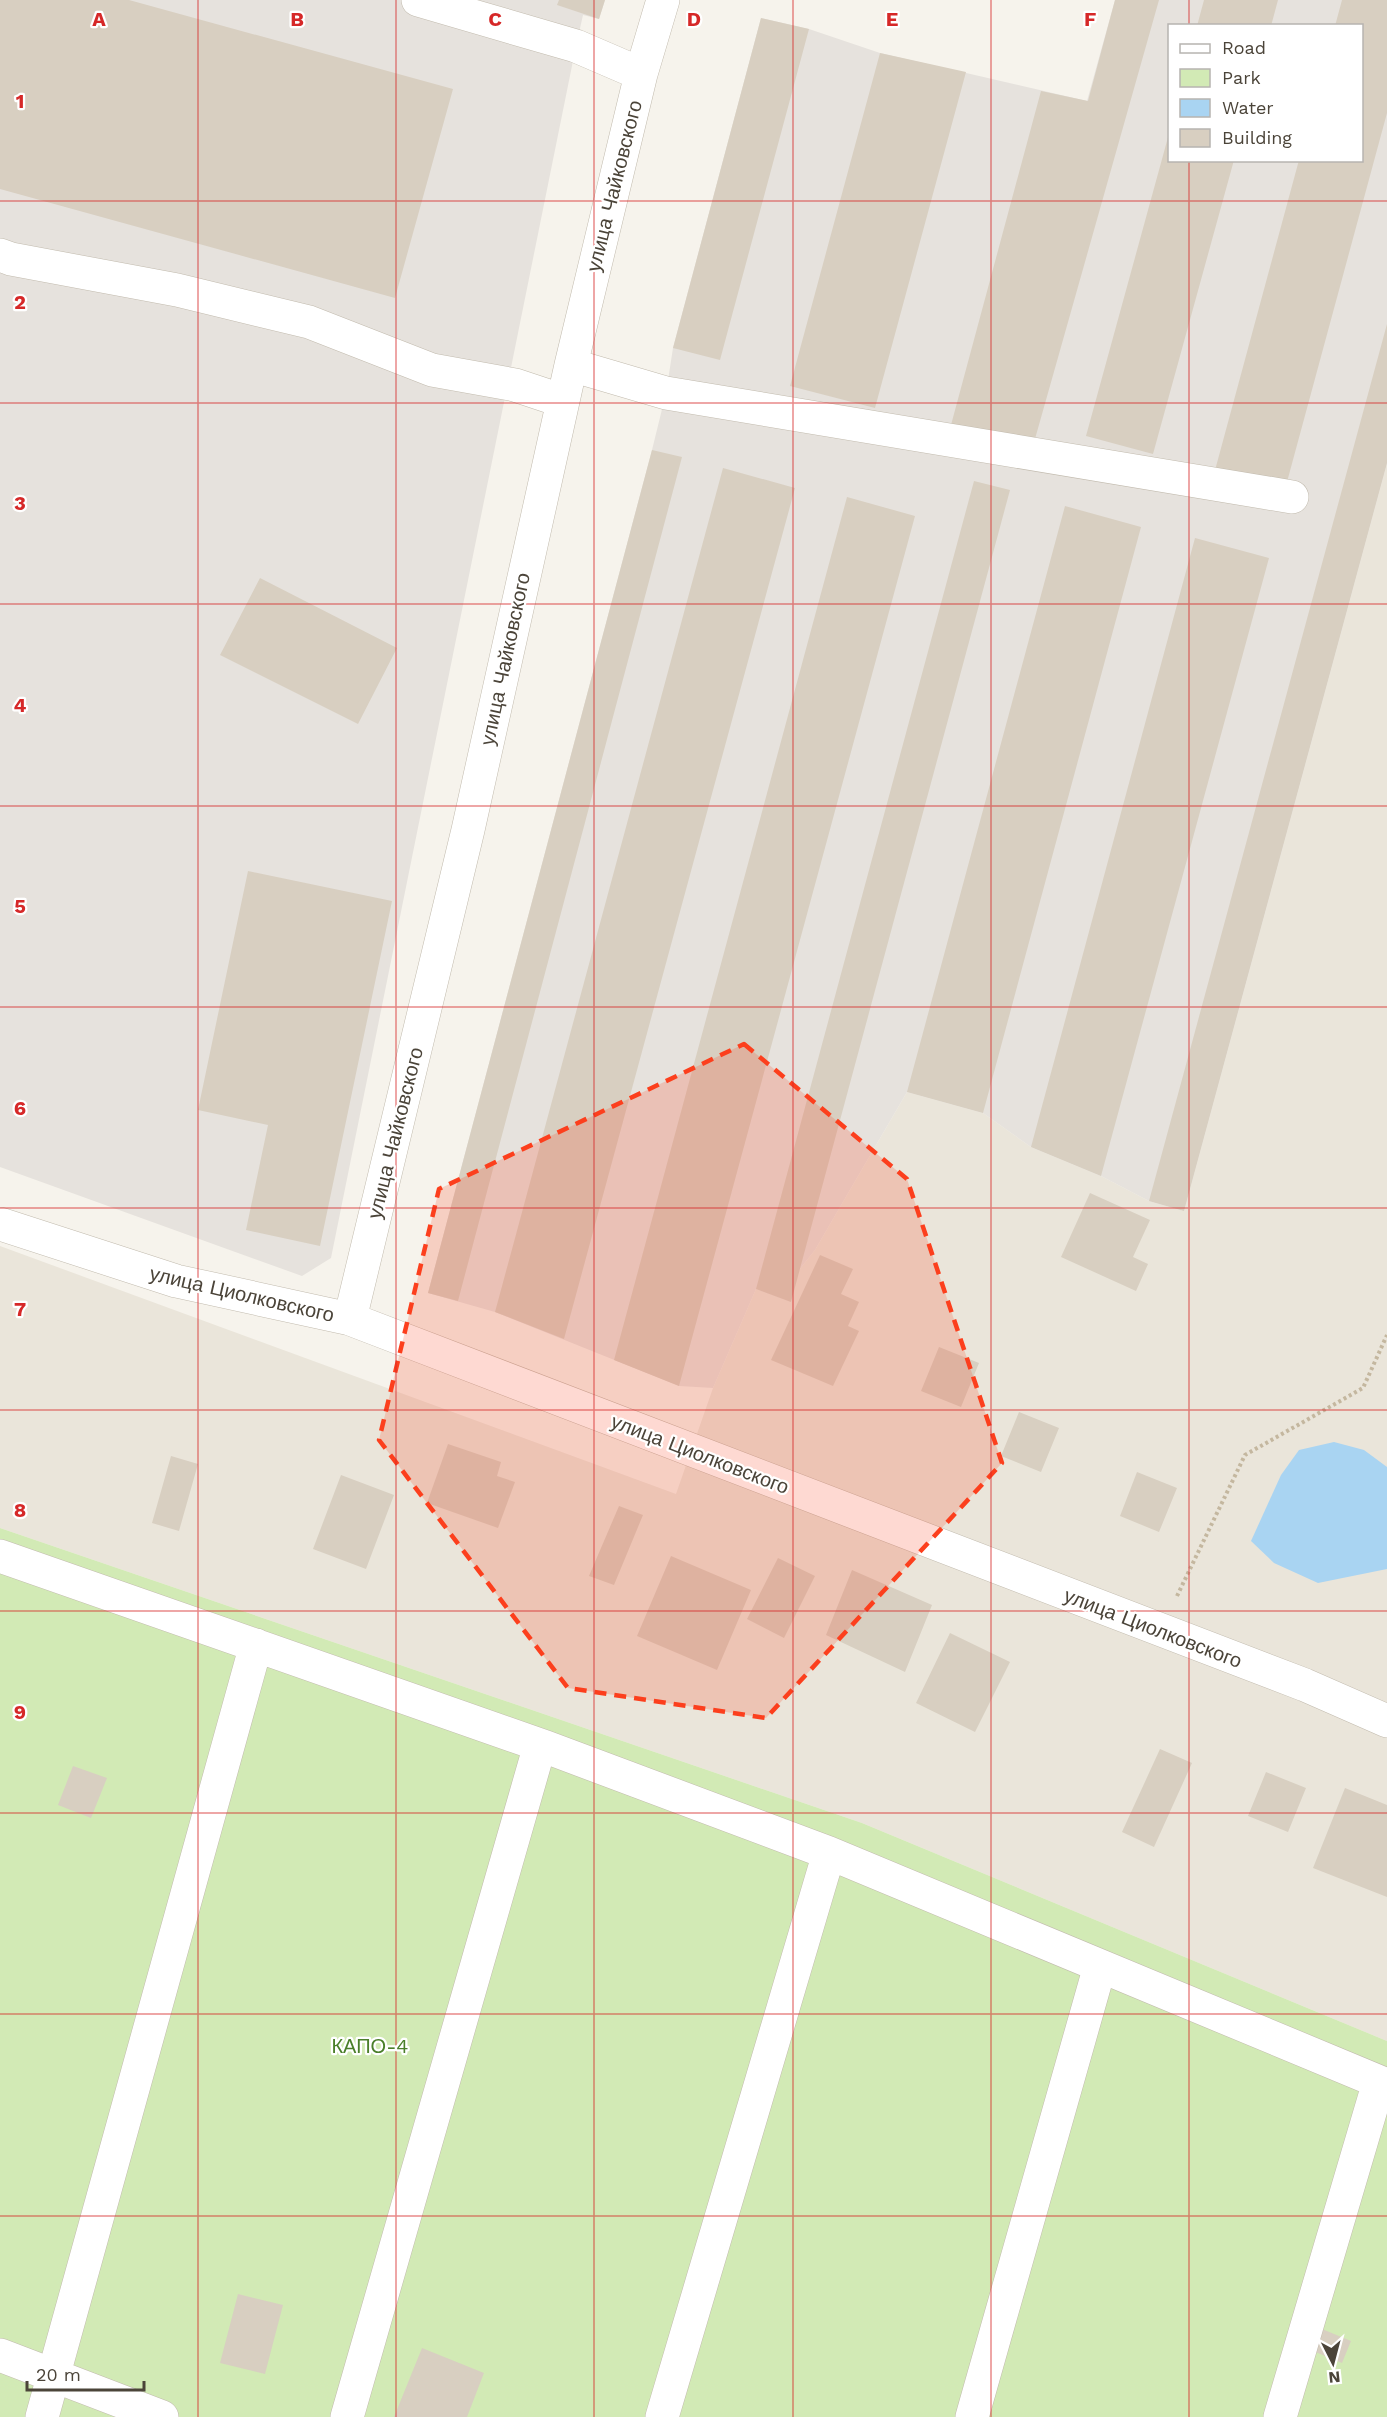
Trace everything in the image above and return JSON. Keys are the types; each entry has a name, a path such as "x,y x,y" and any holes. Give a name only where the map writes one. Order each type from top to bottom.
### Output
{"street":[{"path":"418,0 576,46 641,74"},
{"name":"улица Чайковского","path":"350,1319 468,830 570,365 641,74 663,0"},
{"path":"0,255 177,290 309,322 432,370 515,385 562,401"},
{"path":"570,365 666,393 1292,497"},
{"name":"улица Циолковского","path":"0,1224 176,1281 350,1319 1305,1685 1387,1721"},
{"path":"0,1556 540,1745 829,1853 1383,2084 1280,2417"},
{"path":"42,2417 256,1645"},
{"path":"347,2417 540,1745"},
{"path":"662,2417 829,1853"},
{"path":"972,2417 1100,1966"},
{"path":"0,2355 162,2417"}],"path":[{"path":"1160,1631 1245,1455 1363,1388 1387,1335"}],"highlighted area":[{"path":"744,1044 907,1179 1002,1463 766,1718 568,1688 379,1440 439,1189"}],"shaded area":[{"path":"0,0 605,0 599,19 583,15 576,46 331,1258 302,1276 0,1167"},
{"path":"1115,0 1387,0 1387,463 1184,1211 1149,1201 1101,1176 1031,1147 983,1113 907,1092 815,1250 783,1290 791,1302 756,1289 713,1388 679,1386 495,1312 428,1293 652,450 666,393 673,348 761,18 809,29 880,53 1087,101"},
{"path":"1387,463 1387,2041 862,1823 0,1528 0,1246 676,1494 713,1388 756,1289 790,1301 783,1290 815,1250 907,1092 983,1113 1031,1147 1101,1176 1149,1201 1184,1211"}],"green space":[{"name":"КАПО-4","path":"0,1528 862,1823 1387,2041 1387,2417 0,2417"}],"water":[{"path":"1334,1442 1364,1450 1387,1467 1387,1569 1318,1583 1274,1563 1251,1541 1281,1475 1299,1450"}],"building":[{"path":"0,0 129,0 453,89 395,298 0,189"},
{"path":"559,0 605,0 599,19 557,5"},
{"path":"1115,0 1159,0 1033,446 951,425 1041,91 1088,101"},
{"path":"1204,0 1278,0 1272,24 1198,24"},
{"path":"1342,0 1387,0 1387,113 1284,493 1214,474 1298,162 1363,162 1363,24 1336,24"},
{"path":"761,18 809,29 720,360 673,348"},
{"path":"880,53 966,72 875,408 790,386"},
{"path":"1168,137 1168,162 1233,162 1153,454 1086,436"},
{"path":"1387,324 1387,463 1184,1211 1149,1201"},
{"path":"652,450 682,457 458,1301 428,1293"},
{"path":"723,468 795,488 564,1339 495,1312"},
{"path":"974,481 1010,490 791,1302 756,1289"},
{"path":"847,497 915,516 679,1386 614,1360"},
{"path":"1065,506 1141,527 983,1113 907,1092"},
{"path":"1195,538 1269,558 1101,1176 1031,1147"},
{"path":"260,578 397,648 358,724 220,655"},
{"path":"248,871 392,901 320,1246 246,1230 268,1125 198,1110"},
{"path":"1090,1193 1150,1220 1133,1257 1148,1264 1136,1291 1061,1257"},
{"path":"820,1255 853,1269 841,1294 859,1302 848,1326 859,1331 833,1386 771,1360"},
{"path":"939,1347 979,1363 961,1407 921,1391"},
{"path":"1019,1412 1059,1428 1041,1472 1001,1456"},
{"path":"448,1444 501,1462 497,1476 515,1482 498,1528 427,1503"},
{"path":"171,1456 198,1464 179,1531 152,1523"},
{"path":"1137,1472 1177,1488 1159,1532 1120,1516"},
{"path":"341,1475 394,1495 366,1569 313,1549"},
{"path":"619,1506 643,1515 614,1585 589,1576"},
{"path":"671,1556 751,1590 717,1670 637,1636"},
{"path":"778,1558 815,1576 784,1638 747,1619"},
{"path":"852,1570 932,1605 905,1672 826,1635"},
{"path":"950,1633 1010,1662 975,1732 916,1703"},
{"path":"1160,1749 1192,1763 1154,1847 1122,1832"},
{"path":"73,1766 107,1778 91,1818 58,1805"},
{"path":"1266,1772 1306,1788 1288,1832 1248,1816"},
{"path":"1345,1788 1387,1805 1387,1897 1313,1868"},
{"path":"238,2294 283,2305 265,2374 220,2363"},
{"path":"1322,2329 1351,2341 1342,2363 1313,2351"},
{"path":"422,2348 484,2373 467,2417 394,2417"}]}
